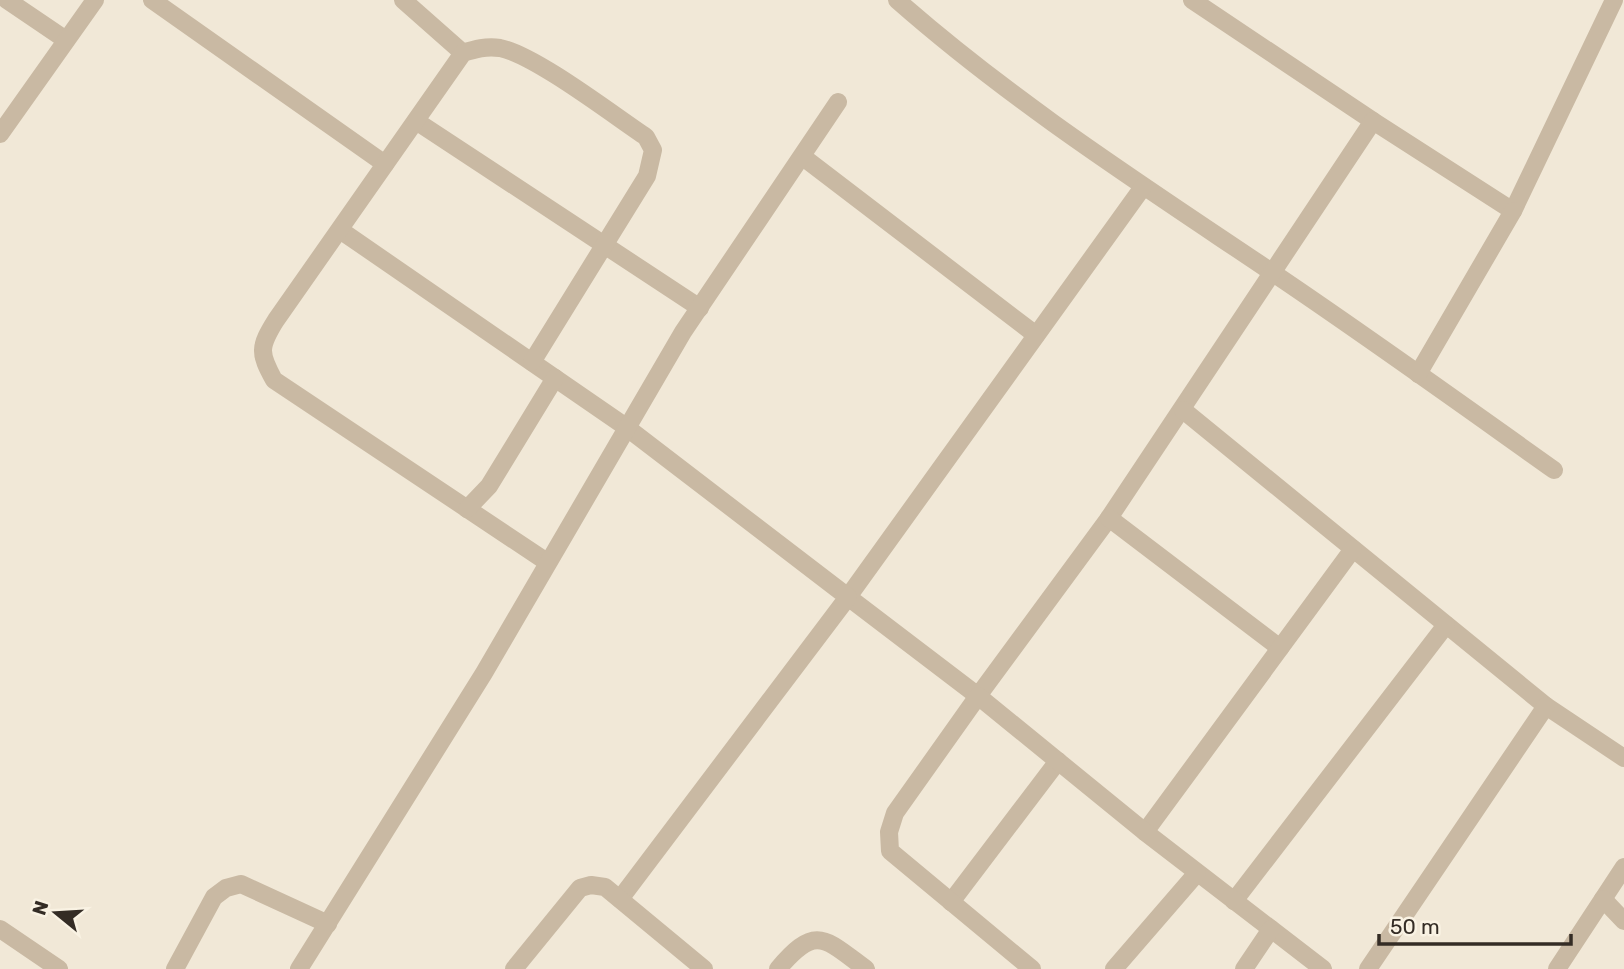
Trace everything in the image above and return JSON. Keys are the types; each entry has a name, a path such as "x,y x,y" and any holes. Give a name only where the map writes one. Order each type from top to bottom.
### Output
{"street":[{"path":"7,0 66,40"},
{"path":"0,135 95,0"},
{"path":"152,0 385,164"},
{"path":"403,0 463,53"},
{"path":"897,0 976,67 1069,138 1273,273 1554,470"},
{"path":"1192,0 1513,211"},
{"path":"1418,374 1513,211 1614,0"},
{"path":"532,362 647,176 653,150 646,137 531,61 502,48 480,47 463,53 385,164 263,341 262,358 274,380 547,562"},
{"path":"299,969 484,673 626,427 700,308 838,102"},
{"path":"416,121 700,308"},
{"path":"1032,969 890,851 888,832 895,813 1109,519 1373,121"},
{"path":"803,157 1036,335"},
{"path":"620,899 848,597 1143,187"},
{"path":"340,230 626,427 978,696 1144,832 1323,969"},
{"path":"467,509 489,486 555,378"},
{"path":"1183,410 1546,706 1624,758"},
{"path":"1109,519 1280,648"},
{"path":"1144,832 1353,549"},
{"path":"1234,901 1446,625"},
{"path":"1368,969 1546,706"},
{"path":"951,902 1058,761"},
{"path":"1557,969 1624,867"},
{"path":"1114,969 1197,873"},
{"path":"175,969 214,897 226,888 241,884 328,924"},
{"path":"514,969 580,888 591,885 605,887 704,969"},
{"path":"1603,899 1624,921"},
{"path":"0,929 59,969"},
{"path":"1244,969 1271,929"},
{"path":"778,969 805,941 820,939 866,969"}]}
